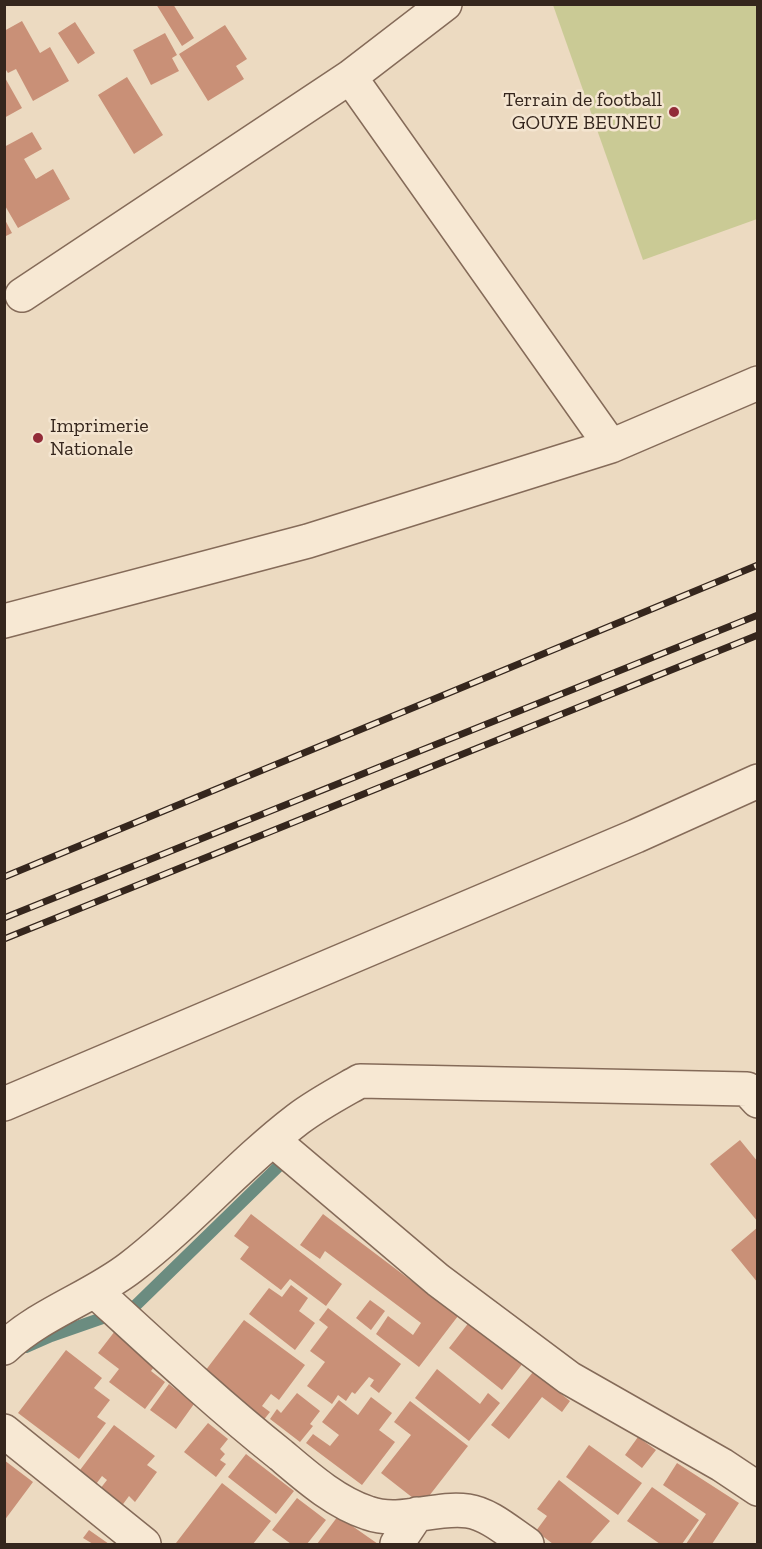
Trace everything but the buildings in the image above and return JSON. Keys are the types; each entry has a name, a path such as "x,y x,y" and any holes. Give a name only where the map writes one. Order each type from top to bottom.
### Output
{"street":[{"path":"22,295 350,77 445,4"},
{"path":"350,77 611,446"},
{"path":"4,621 308,541 611,446 758,383"},
{"path":"4,1104 636,836 758,781"},
{"path":"4,1348 52,1314 96,1292 132,1267 306,1114 360,1081 747,1089 758,1101"},
{"path":"274,1141 438,1280 569,1378 722,1465 758,1489"},
{"path":"96,1292 243,1425 316,1484 367,1513 382,1517 439,1511 470,1511 493,1521 527,1545"},
{"path":"4,1431 144,1545"},
{"path":"397,1545 417,1514"}],"green space":[{"name":"Terrain de football GOUYE BEUNEU","path":"553,5 757,5 757,219 643,260"}],"waterway":[{"path":"26,1347 134,1307 283,1162 293,1161"}],"railway":[{"path":"4,877 758,565"},
{"path":"4,918 758,615"},
{"path":"4,939 758,635"}],"place":[{"name":"Terrain de football GOUYE BEUNEU","path":"674,112"},
{"name":"Imprimerie Nationale","path":"38,438"}]}
